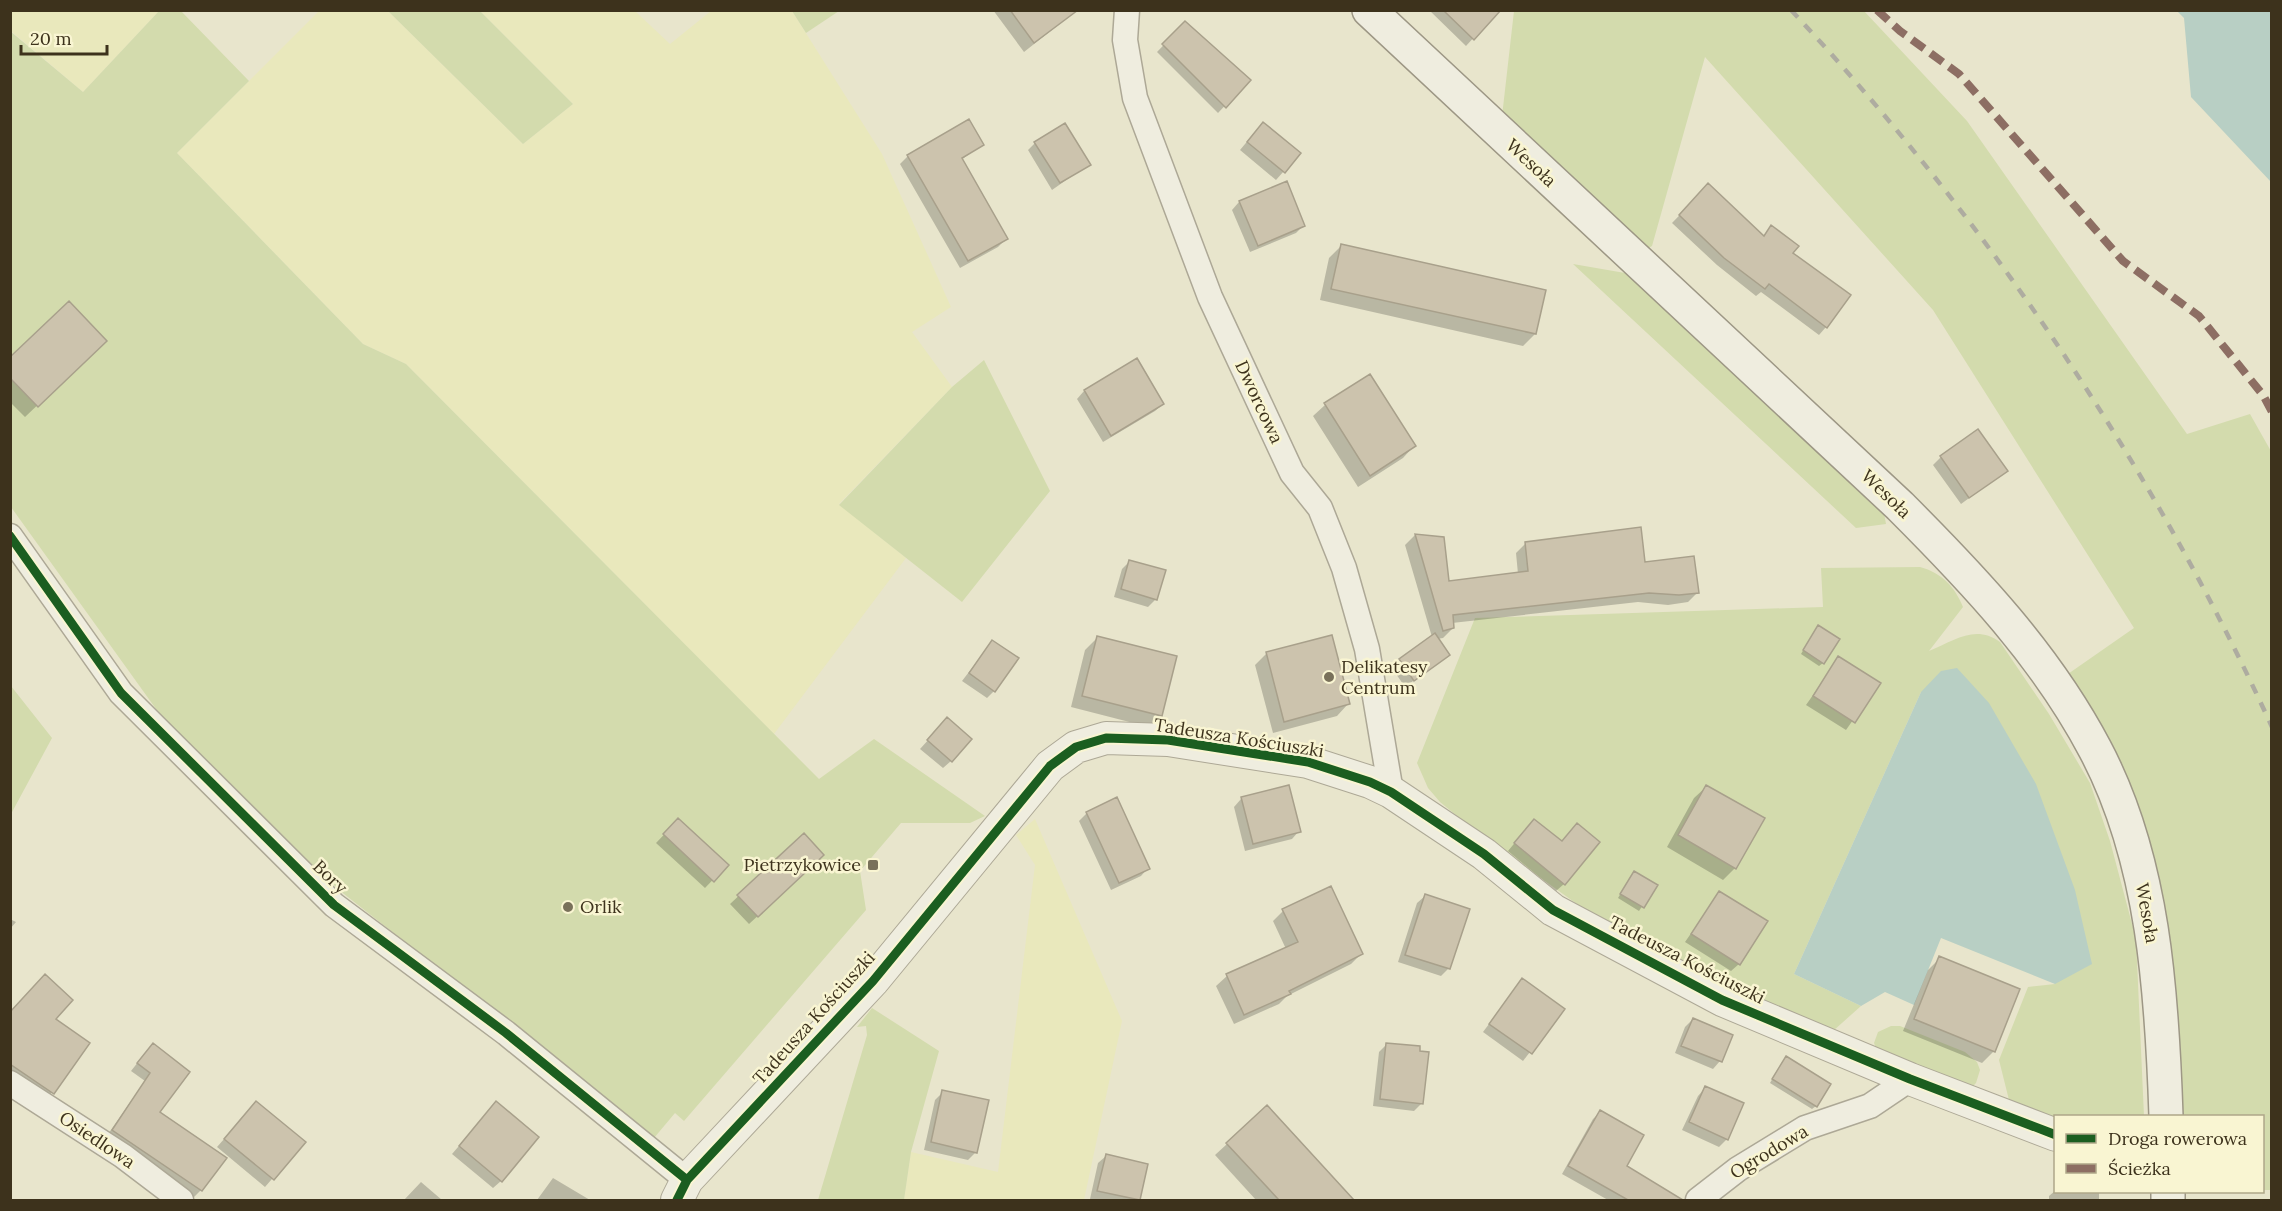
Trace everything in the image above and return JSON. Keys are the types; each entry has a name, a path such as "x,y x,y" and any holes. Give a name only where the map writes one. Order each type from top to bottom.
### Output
{"main road":[{"name":"Wesoła","path":"1369,10 1900,506 1984,592 2034,652 2074,711 2097,751 2129,831 2148,916 2157,974 2166,1115"}],"street":[{"name":"Dworcowa","path":"1127,10 1125,40 1135,98 1210,297 1292,473 1320,508 1344,568 1367,649 1391,792"},
{"name":"Bory","path":"10,536 121,693 334,905 506,1033 682,1190"},
{"name":"Tadeusza Kościuszki","path":"682,1190 873,981 1050,766 1076,747 1106,738 1180,742 1308,762 1345,773 1391,792 1484,854 1553,910 1722,1000 1910,1079 2054,1135"},
{"name":"Ogrodowa","path":"1698,1200 1738,1169 1805,1128 1870,1106 1910,1079"},
{"name":"Osiedlowa","path":"10,1083 123,1156 181,1200"}],"green space":[{"path":"10,11 159,11 83,92 11,31"},
{"path":"159,11 181,11 249,81 177,153 363,344 406,364 819,779 874,739 985,816 970,823 901,823 860,871 866,910 684,1121 675,1113 654,1138 339,890 174,734 11,507 10,31 83,92"},
{"path":"319,11 388,11 523,144 573,104 480,11 635,11 670,44 711,11 792,11 882,154 951,307 912,332 952,387 839,504 906,558 774,734 406,364 363,344 177,153"},
{"path":"388,11 480,11 573,104 523,144"},
{"path":"792,11 839,11 806,33"},
{"path":"1514,11 1864,11 1967,121 2187,434 2250,414 2272,453 2271,1190 2264,1190 2264,1115 2166,1115 2150,925 2055,683 2134,628 1933,310 1705,57 1652,246 1634,257 1500,134"},
{"path":"1573,264 1625,273 1884,513 1886,524 1856,528"},
{"path":"984,360 1050,491 962,602 839,505 952,387"},
{"path":"1920,567 1941,577 1956,593 1963,607 1929,651 1973,634 1982,634 2000,642 2049,714 2090,783 2110,841 2136,939 2144,1115 2054,1115 2054,1118 2009,1100 1999,1060 2028,987 2055,984 1921,692 1794,974 1861,1006 1833,1031 1654,950 1602,922 1474,830 1440,802 1428,788 1417,763 1475,618 1823,607 1821,568"},
{"path":"11,686 52,738 11,814"},
{"path":"1035,819 1122,1021 1084,1200 904,1200 911,1152 998,1172 1035,865 1016,835"},
{"path":"872,1008 939,1051 911,1152 904,1200 818,1200 867,1035 866,1026 857,1027"},
{"path":"1891,1026 1900,1026 1965,1052 1977,1062 1980,1070 1976,1083 1971,1088 1876,1048 1874,1043 1878,1032"}],"shaded area":[{"path":"2177,11 2271,11 2271,182 2191,97 2184,18"},
{"path":"1957,668 1989,703 2036,784 2075,890 2092,964 2055,984 1941,938 1914,1005 1885,992 1861,1006 1794,974 1921,692 1941,671"}],"building":[{"path":"1010,10 1078,10 1034,43"},
{"path":"1443,10 1501,10 1474,40"},
{"path":"1185,21 1251,80 1226,108 1162,44"},
{"path":"969,119 984,145 962,158 1008,239 968,261 907,155"},
{"path":"1263,122 1301,153 1285,173 1247,142"},
{"path":"1065,123 1091,165 1060,183 1034,142"},
{"path":"1287,181 1305,226 1258,246 1239,201"},
{"path":"1708,183 1764,236 1771,225 1799,246 1793,253 1851,295 1827,328 1769,284 1765,289 1724,258 1679,215"},
{"path":"1341,244 1546,290 1536,334 1331,289"},
{"path":"69,301 107,341 38,407 10,378 10,357"},
{"path":"1137,358 1164,404 1111,436 1084,390"},
{"path":"1370,374 1416,446 1370,476 1324,403"},
{"path":"1978,429 2008,471 1969,498 1940,456"},
{"path":"1641,527 1645,562 1694,556 1699,593 1679,595 1649,593 1453,615 1454,628 1443,631 1415,534 1444,537 1449,581 1528,571 1525,542"},
{"path":"1129,560 1166,570 1157,600 1121,589"},
{"path":"1818,625 1840,639 1824,664 1803,650"},
{"path":"1435,633 1450,655 1414,681 1399,659"},
{"path":"1332,635 1350,704 1284,722 1266,652"},
{"path":"1097,636 1177,656 1162,716 1082,696"},
{"path":"992,640 1019,658 995,692 969,673"},
{"path":"1838,656 1881,683 1855,723 1813,696"},
{"path":"947,717 972,739 952,762 927,740"},
{"path":"1289,785 1301,832 1253,844 1241,797"},
{"path":"1706,785 1765,818 1736,869 1678,835"},
{"path":"1117,797 1150,869 1119,883 1086,812"},
{"path":"678,818 729,865 714,882 663,834"},
{"path":"1534,819 1562,841 1577,823 1600,842 1565,885 1514,843"},
{"path":"804,833 824,855 758,917 737,895"},
{"path":"1634,871 1658,885 1644,908 1620,894"},
{"path":"1331,886 1363,954 1289,991 1291,994 1244,1015 1226,974 1298,942 1282,909"},
{"path":"1719,891 1768,921 1740,965 1691,934"},
{"path":"1425,894 1470,909 1450,969 1405,955"},
{"path":"1939,956 2020,989 1995,1052 1914,1019"},
{"path":"45,974 73,1000 56,1019 90,1043 54,1094 10,1064 10,1012"},
{"path":"1522,978 1565,1009 1532,1054 1489,1024"},
{"path":"1693,1018 1733,1035 1722,1062 1681,1046"},
{"path":"153,1043 190,1072 160,1112 227,1158 202,1191 112,1130 150,1073 137,1063"},
{"path":"1386,1043 1420,1046 1420,1051 1429,1052 1423,1104 1380,1099"},
{"path":"1786,1056 1831,1084 1817,1107 1772,1079"},
{"path":"1705,1086 1744,1103 1728,1140 1689,1122"},
{"path":"942,1090 989,1100 977,1153 931,1142"},
{"path":"256,1101 306,1142 274,1180 224,1139"},
{"path":"496,1101 539,1137 502,1182 459,1146"},
{"path":"1267,1105 1354,1200 1279,1200 1226,1143"},
{"path":"1600,1110 1644,1135 1627,1166 1683,1200 1628,1200 1568,1166"},
{"path":"1106,1154 1148,1164 1140,1200 1097,1191"}],"railway":[{"path":"1791,10 1932,174 1998,261 2060,349 2119,441 2174,534 2225,630 2272,727"}],"marked path":[{"path":"1877,10 1900,31 1959,74 2123,261 2199,316 2263,395 2272,412"}],"cycle path":[{"path":"10,536 121,693 334,905 506,1033 687,1180"},
{"path":"677,1200 687,1180 873,981 1050,766 1076,747 1106,738 1168,740 1308,762 1370,782 1391,792 1484,854 1553,910 1722,1000 1910,1079 2054,1134"}],"place":[{"name":"Delikatesy Centrum","path":"1329,677"},
{"name":"Pietrzykowice","path":"873,865"},
{"name":"Orlik","path":"568,907"}]}
